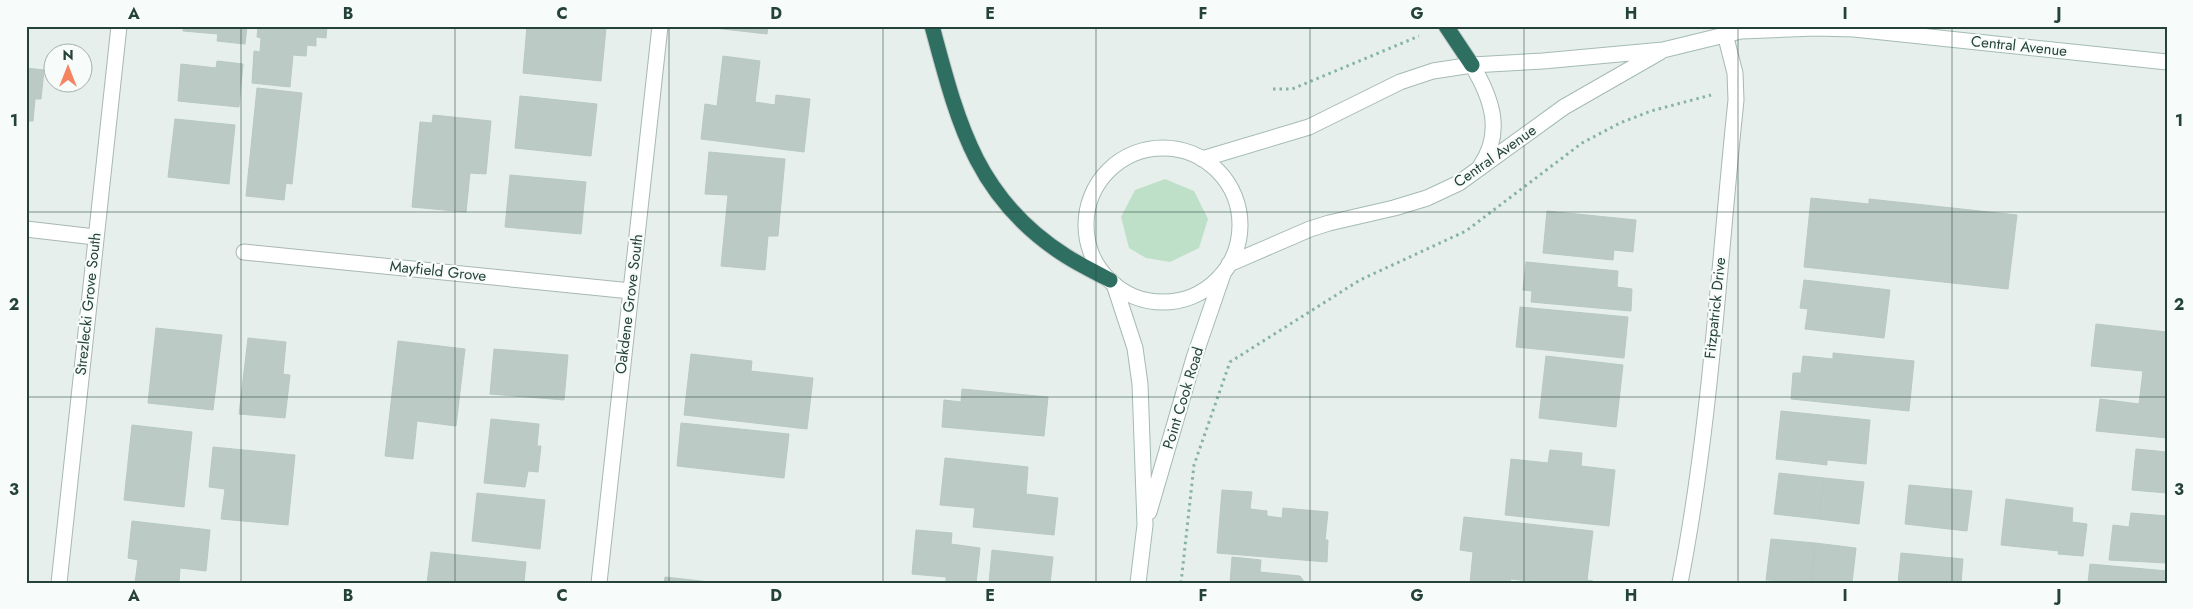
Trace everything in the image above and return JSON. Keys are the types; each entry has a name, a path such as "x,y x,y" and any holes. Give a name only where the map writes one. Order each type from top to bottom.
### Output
{"highway":[{"path":"932,26 964,134 977,162 994,191 1026,225 1044,240 1066,256 1112,282"},
{"path":"1446,26 1472,65"}],"main road":[{"name":"Strezlecki Grove South","path":"59,583 119,26"},
{"name":"Oakdene Grove South","path":"599,583 660,26"},
{"name":"Central Avenue","path":"1202,159 1309,127 1410,77 1433,71 1472,65 1663,50 1741,29 1854,29 2167,62"},
{"name":"Fitzpatrick Drive","path":"1680,583 1691,527 1702,436 1736,88 1735,73 1725,34"},
{"name":"Central Avenue","path":"1226,268 1310,229 1408,204 1445,190 1470,177 1564,107 1663,50"},
{"path":"1470,177 1486,158 1494,131 1491,103 1472,65"},
{"path":"1156,149 1185,152 1202,159 1225,179 1238,206 1239,236 1236,250 1226,268 1213,283 1200,291 1172,301 1141,298 1127,292 1112,282 1093,259 1086,231 1089,200 1102,177 1128,157 1156,149"},
{"path":"26,229 95,237"},
{"name":"Mayfield Grove","path":"244,252 631,291"},
{"name":"Point Cook Road","path":"1145,525 1194,358 1226,268"},
{"name":"Point Cook Road","path":"1112,282 1138,364 1145,525 1138,583"}],"path":[{"path":"1273,89 1292,89 1419,36"},
{"path":"1181,583 1194,465 1230,362 1360,280 1466,231 1582,143 1620,123 1651,111 1736,88"}],"green space":[{"path":"1165,179 1194,191 1208,219 1199,248 1170,262 1146,258 1129,248 1121,217 1135,190"}],"building":[{"path":"184,26 247,26 245,44 217,41 218,34 183,31"},
{"path":"258,26 327,26 326,38 316,37 316,46 307,45 306,56 293,55 290,87 252,83 254,51 260,52 261,38 257,37"},
{"path":"527,26 606,28 601,81 523,73"},
{"path":"714,26 768,26 767,34 714,28"},
{"path":"723,56 760,61 755,102 775,105 776,95 810,99 804,152 701,139 705,104 717,106"},
{"path":"217,61 243,64 239,107 178,101 181,64 216,68"},
{"path":"26,68 42,70 41,99 35,99 33,121 26,121"},
{"path":"257,88 302,93 292,184 286,183 284,200 246,196"},
{"path":"520,96 597,104 591,156 515,148"},
{"path":"433,115 491,121 486,174 470,173 466,212 412,207 420,122 432,123"},
{"path":"175,119 235,125 229,184 168,177"},
{"path":"709,152 785,159 778,236 768,236 765,270 721,266 728,195 705,194"},
{"path":"510,175 586,182 581,234 505,227"},
{"path":"1811,198 1869,204 1869,199 2017,215 2008,289 1804,267"},
{"path":"1547,211 1636,220 1633,252 1614,250 1613,260 1543,253"},
{"path":"1526,262 1618,271 1617,287 1632,289 1631,311 1531,302 1532,291 1523,290"},
{"path":"1804,280 1890,290 1884,338 1805,329 1808,309 1800,308"},
{"path":"1520,307 1628,317 1624,358 1516,347"},
{"path":"2096,324 2167,332 2167,438 2096,431 2100,399 2139,404 2143,371 2091,366"},
{"path":"156,328 222,335 213,410 148,403"},
{"path":"248,338 286,342 283,374 290,375 285,418 239,414"},
{"path":"398,341 465,349 456,426 417,421 413,459 385,456"},
{"path":"494,349 568,355 564,400 490,394"},
{"path":"1833,353 1914,361 1909,411 1791,399 1793,373 1801,373 1803,356 1833,359"},
{"path":"691,354 752,361 751,371 813,378 807,429 684,415"},
{"path":"1546,356 1623,365 1616,427 1539,418"},
{"path":"962,389 1048,397 1044,436 942,427 944,400 961,402"},
{"path":"1781,411 1870,420 1866,464 1827,460 1827,465 1776,459"},
{"path":"491,419 539,424 537,446 541,446 538,472 528,471 525,487 484,483"},
{"path":"681,423 789,434 784,478 677,466"},
{"path":"132,425 192,432 184,507 124,500"},
{"path":"213,447 295,455 288,525 221,519 225,489 209,487"},
{"path":"2136,449 2167,452 2167,493 2132,490"},
{"path":"1550,450 1582,453 1581,466 1615,470 1609,526 1505,515 1511,459 1548,463"},
{"path":"945,458 1028,467 1026,494 1058,498 1054,535 973,527 975,508 940,505"},
{"path":"1779,473 1824,478 1819,519 1774,514"},
{"path":"1824,478 1864,482 1859,524 1819,519"},
{"path":"1909,485 1972,491 1967,531 1905,524"},
{"path":"1222,490 1252,492 1250,509 1267,511 1267,516 1282,518 1283,508 1328,512 1325,540 1328,540 1327,562 1217,553"},
{"path":"477,493 545,500 540,549 472,541"},
{"path":"2006,499 2073,508 2072,522 2087,524 2083,556 2058,554 2059,551 2001,545"},
{"path":"2131,513 2167,516 2167,563 2109,560 2113,525 2129,527"},
{"path":"1464,517 1593,531 1587,580 1593,581 1593,583 1545,583 1511,579 1510,583 1470,583 1473,552 1460,550"},
{"path":"132,521 210,530 206,571 180,568 179,583 135,583 138,560 128,558"},
{"path":"916,530 952,533 951,544 980,548 976,583 946,582 946,577 912,574"},
{"path":"1771,539 1815,543 1811,583 1766,580"},
{"path":"1815,543 1856,548 1852,583 1811,583"},
{"path":"992,550 1053,557 1050,583 989,583"},
{"path":"431,552 526,562 524,583 427,583"},
{"path":"1901,553 1963,559 1961,583 1898,583"},
{"path":"1232,557 1261,560 1260,572 1300,576 1305,583 1230,583"},
{"path":"2090,564 2167,571 2167,583 2088,583"},
{"path":"665,577 719,583 664,583"}]}
